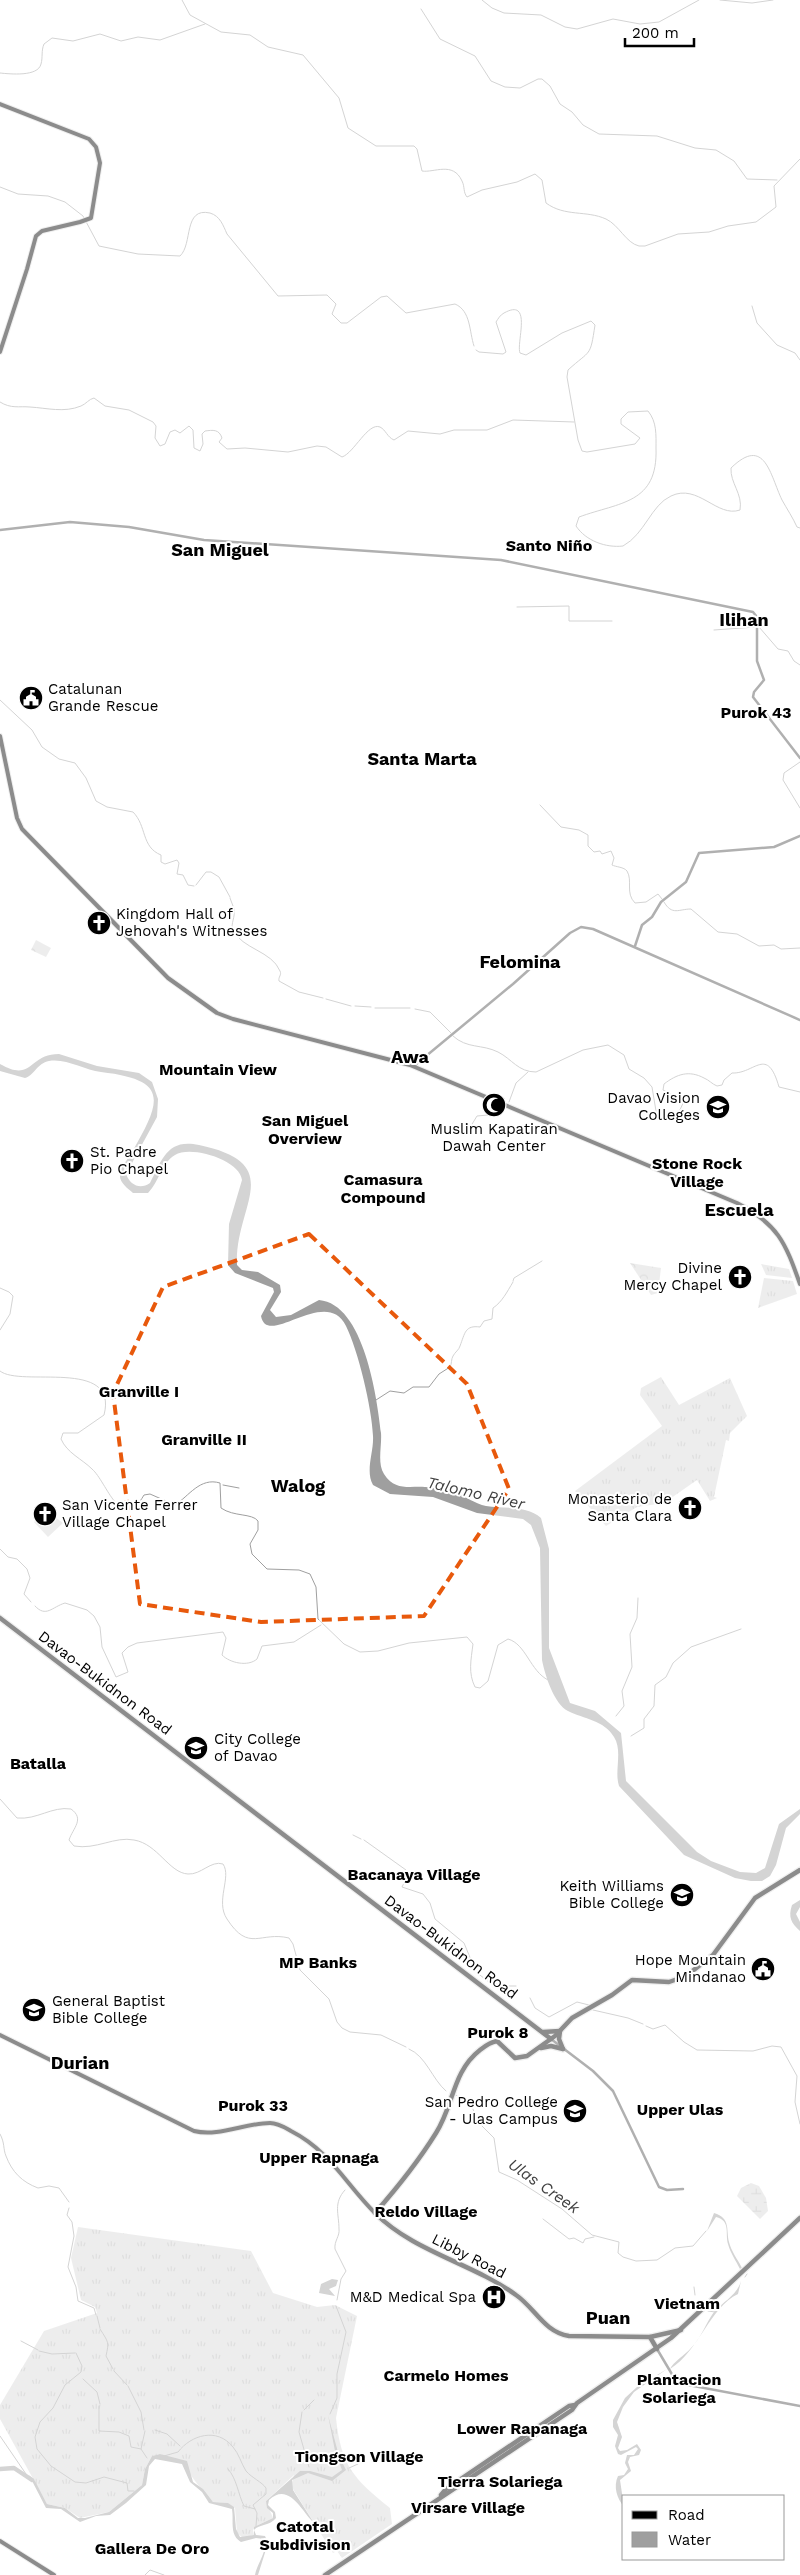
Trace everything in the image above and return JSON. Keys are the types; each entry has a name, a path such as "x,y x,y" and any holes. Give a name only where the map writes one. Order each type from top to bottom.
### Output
{"highway":[{"name":"Davao-Bukidnon Road","path":"0,1618 550,2039"},
{"path":"375,2213 436,2133 458,2075 470,2058 494,2041 502,2044 513,2056 518,2058 527,2056 560,2031 572,2018 608,1998 632,1980 669,1982 686,1976 713,1955 755,1898 800,1870"},
{"path":"538,2049 543,2040 541,2032 560,2031"},
{"path":"560,2031 559,2039 563,2049"},
{"path":"538,2049 551,2046 563,2049"},
{"name":"Libby Road","path":"375,2213 399,2234 517,2295 556,2333 569,2336 650,2337 681,2330"},
{"path":"325,2575 440,2496 479,2473 572,2410 575,2405 657,2350 681,2330 800,2218"},
{"path":"650,2337 657,2350"}],"main road":[{"path":"0,104 84,136 94,144 100,157 93,211 85,221 46,230 36,236 0,352"},
{"path":"0,736 17,821 22,829 168,978 227,1018 413,1066 748,1209 765,1220 778,1234 800,1284"},
{"name":"Libby Road","path":"0,2035 194,2131 211,2132 271,2123 280,2125 308,2141 329,2158 375,2213"},
{"path":"0,2541 54,2575"}],"street":[{"path":"0,530 70,522 130,528 211,540 501,560 753,612 757,617 757,660 764,680 753,693 753,697 800,758"},
{"path":"635,946 642,924 652,917 661,902 686,882 699,854 774,847 800,836"},
{"path":"413,1066 483,1010 578,928 593,929 635,946 800,1020"},
{"name":"Davao-Bukidnon Road","path":"550,2039 593,2071 613,2091 659,2187 667,2190 683,2189"},
{"path":"657,2350 673,2376 683,2384 800,2406"}],"highlighted area":[{"path":"309,1234 467,1384 509,1489 424,1616 261,1622 140,1604 113,1393 163,1287"}],"green space":[{"path":"36,940 51,948 46,957 31,950"},
{"path":"630,1263 661,1268 658,1293 651,1295"},
{"path":"761,1264 789,1269 792,1278 766,1275"},
{"path":"764,1278 793,1281 797,1294 758,1308"},
{"path":"661,1377 679,1405 730,1378 747,1416 730,1433 729,1441 726,1440 714,1497 717,1498 710,1501 697,1480 664,1503 637,1507 606,1526 575,1491 662,1426 640,1395 641,1388"},
{"path":"51,1514 63,1523 48,1537 34,1522 40,1517 44,1520"},
{"path":"751,2183 759,2186 766,2198 768,2211 760,2219 737,2196 741,2188"},
{"path":"78,2227 251,2251 273,2293 317,2307 335,2305 357,2316 336,2418 338,2434 341,2448 351,2470 367,2488 390,2508 392,2524 342,2558 337,2551 333,2553 291,2486 294,2475 266,2501 273,2518 256,2526 253,2530 254,2535 243,2538 237,2533 235,2508 227,2503 213,2502 200,2487 182,2460 160,2454 152,2456 145,2469 142,2485 109,2512 80,2518 65,2508 47,2504 0,2419 0,2405 44,2331 97,2313 95,2307 81,2300 71,2258"}],"water":[{"path":"59,1054 97,1066 139,1073 152,1082 158,1099 157,1117 126,1174 133,1184 143,1186 150,1183 162,1159 173,1148 180,1145 199,1145 226,1153 242,1163 250,1176 251,1190 238,1244 237,1265 242,1270 258,1272 280,1285 281,1292 270,1310 276,1317 291,1315 319,1300 334,1305 347,1317 357,1334 371,1376 379,1417 381,1433 380,1460 384,1474 397,1485 436,1488 459,1494 482,1505 522,1509 541,1518 549,1549 549,1648 570,1703 595,1711 621,1733 626,1781 697,1852 711,1861 740,1872 756,1873 765,1868 779,1824 800,1809 800,1814 786,1828 776,1865 770,1876 762,1881 735,1878 684,1855 619,1786 617,1774 618,1748 610,1731 599,1723 568,1711 558,1702 548,1681 542,1660 540,1548 531,1525 523,1519 477,1513 433,1497 390,1494 373,1485 370,1474 373,1436 370,1410 360,1364 346,1326 337,1315 325,1312 312,1314 274,1326 266,1324 261,1316 274,1292 273,1288 235,1273 228,1265 229,1224 242,1180 233,1166 214,1156 203,1153 182,1152 167,1162 148,1193 133,1193 122,1183 120,1172 149,1119 153,1106 153,1096 149,1087 139,1081 123,1076 95,1071 62,1061 45,1062 25,1078 0,1071 0,1064 11,1069 25,1069 41,1058"},
{"path":"800,1900 800,1907 796,1914 800,1922 800,1931 792,1922 790,1913 792,1905"},
{"path":"714,2213 723,2218 727,2225 730,2245 742,2268 740,2269 729,2247 724,2221 716,2217 707,2231"},
{"path":"332,2279 338,2280 336,2286 329,2289 335,2296 319,2293 321,2284"},
{"path":"741,2281 738,2294 728,2300 720,2309 699,2338 714,2312 733,2294"},
{"path":"694,2344 689,2352 670,2369 674,2364"},
{"path":"667,2369 634,2392 623,2407 617,2422 622,2437 618,2448 620,2451 627,2450 637,2444 641,2450 639,2455 630,2457 628,2462 631,2471 620,2480 622,2504 616,2492 618,2476 624,2475 628,2469 625,2463 627,2455 634,2455 638,2449 636,2447 621,2455 618,2454 615,2446 618,2435 613,2427 613,2420 625,2398 637,2387"},
{"path":"328,2415 339,2456 346,2470 332,2481 308,2473 292,2480 293,2490 314,2523 294,2500 283,2494 276,2495 269,2500 268,2505 275,2512 276,2518 274,2521 254,2530 254,2527 273,2518 273,2513 267,2508 266,2501 300,2471 310,2471 332,2477 342,2470 335,2451"},
{"path":"160,2454 187,2461 193,2482 203,2489 213,2502 228,2503 234,2507 236,2529 240,2537 254,2535 254,2530 256,2535 265,2536 268,2543 258,2575 255,2575 265,2548 264,2539 256,2538 241,2542 237,2539 233,2532 232,2509 209,2503 202,2492 190,2482 182,2464 155,2459 149,2466 146,2485 126,2503 110,2515 96,2516 80,2522 61,2509 46,2508 29,2475 35,2481 47,2504 65,2508 78,2518 85,2518 109,2512 142,2485 145,2469 152,2456"}],"waterway":[{"path":"182,0 190,15 221,32 250,35 268,47 303,55 339,98 348,128 376,146 414,146 417,149 422,171 443,169 454,171 462,181 467,197 482,190 517,182 535,174 542,180 546,203 568,212 598,216 606,219 615,225 630,241 639,246 645,246 678,234 709,232 728,226 756,222 776,207 774,186 800,159"},
{"path":"482,0 492,8 504,13 541,15 565,27 577,29 613,19 640,24 659,22 699,0"},
{"path":"720,0 752,3 773,0"},
{"path":"421,9 440,39 475,56 491,81 505,87 520,88 538,79 542,79 550,86 560,104 572,112 583,125 599,134 657,136 695,148 716,150 734,161 747,179 777,180"},
{"path":"0,73 23,74 35,71 41,64 44,44 52,38 73,41 100,34 121,41 138,37 160,40 205,24"},
{"path":"0,187 18,194 48,196 65,202 83,216 99,246 138,254 180,256 184,250 192,221 196,215 201,213 213,214 219,219 227,234 278,296 327,295 336,304 332,314 341,323 347,323 381,297 387,296 406,313 455,304 467,316 474,346"},
{"path":"752,306 757,323 777,345 795,353 800,360"},
{"path":"476,350 479,352 503,354 506,352 496,322 503,314 513,310 518,311 521,316 519,348 520,353 526,355 562,333 591,321 595,325 590,348 568,370 567,377 578,440 582,451 587,452 635,444 640,438 621,424 621,419 628,412 648,411 651,415 655,429 656,448 655,466 651,480 634,498 579,517 576,526 585,536 603,545 623,546 631,541 664,500 681,493 699,497 723,509 740,510 740,499 732,479 731,468 742,459 752,456 759,457 765,462 782,500 797,527 800,528"},
{"path":"0,402 11,406 62,410 81,406 94,398 105,406 129,410 153,422 156,426 155,438 160,446 165,444 170,432 175,430 180,433 189,426 193,430 194,448 200,451 203,444 202,434 205,431 213,430 219,433 222,438 219,442 227,449 245,448 288,452 317,446 326,447 342,457 366,433 375,427 382,428 394,440 408,431 440,434 454,430 487,430 513,420 574,422"},
{"path":"517,607 569,606 569,621 612,621"},
{"path":"714,630 756,627"},
{"path":"759,627 778,649 788,651 794,661 800,665"},
{"path":"0,700 32,730 42,747 59,759 75,763 86,778 96,801 107,807 133,812 150,847 161,855 161,862 165,864 177,860 179,863 177,874 183,875 188,885 194,886"},
{"path":"800,762 784,773 783,780 800,808"},
{"path":"540,805 561,827 579,830 588,835 588,846 594,852 600,851 602,854 611,851 614,858 612,865 624,869 629,875 630,895 635,903 646,902 658,894 662,899"},
{"path":"196,885 206,872 211,872 219,877 230,897"},
{"path":"230,898 233,906"},
{"path":"664,902 670,909 676,911 691,909 718,932 737,934 759,946 774,945 781,949 800,948"},
{"path":"234,908 233,930 243,942 264,954 276,964 280,972 279,981 299,992 323,998"},
{"path":"326,999 351,1006"},
{"path":"355,1006 371,1007"},
{"path":"375,1008 410,1008"},
{"path":"415,1009 430,1012 451,1033"},
{"path":"453,1036 469,1045 498,1052 520,1068 536,1072 583,1050 608,1045 624,1055 629,1069 644,1078 652,1087 656,1111 661,1115 679,1112 684,1101 663,1090 664,1084 683,1074 699,1076 717,1086 722,1085 724,1080 732,1073 765,1064 770,1067 779,1087 800,1092"},
{"path":"509,1102 516,1083 528,1072"},
{"path":"466,1134 477,1116 499,1114 507,1107"},
{"path":"513,1281 514,1278 542,1261"},
{"path":"376,1400 390,1391 404,1393 413,1387 429,1387 439,1374 450,1367 452,1357 466,1331 471,1327 480,1327 484,1321 492,1319 493,1308 502,1300 513,1282"},
{"path":"0,1288 13,1296 10,1314 0,1330"},
{"path":"0,1371 11,1375 27,1377 83,1380 97,1386 105,1397 104,1415 78,1433 63,1433 61,1439 71,1452 98,1475 121,1508 128,1510 136,1506 144,1495 150,1494 175,1505 201,1485 213,1482 220,1483 221,1508 231,1513 252,1517 258,1521 258,1530 250,1544 252,1554 267,1569 299,1570 310,1574 316,1587 318,1619 344,1644 360,1652 378,1651 409,1643 467,1637 473,1644 471,1677 475,1687 480,1688 488,1681 498,1645 508,1639 519,1646 542,1676 548,1680"},
{"path":"223,1485 239,1488"},
{"path":"0,1549 8,1557 17,1559 27,1569 30,1578 24,1594 31,1602"},
{"path":"616,1716 624,1706 622,1691 632,1667 630,1634 637,1618 638,1598"},
{"path":"35,1606 42,1611 46,1611 65,1603 87,1610 94,1616 100,1627 102,1647 116,1677 128,1672 122,1653 128,1647 137,1643 223,1632 226,1638 222,1655 234,1662 249,1663 257,1659 262,1646 294,1642 321,1625"},
{"path":"631,1736 644,1728 644,1719 654,1706 655,1685 666,1677 673,1663 691,1647 741,1629"},
{"name":"Ulas Creek","path":"0,1799 17,1818 31,1817 57,1809 71,1809 78,1820 69,1840 74,1846 82,1847 127,1839 134,1840 150,1847 175,1869 188,1874 193,1874 214,1864 223,1864 226,1876 223,1897 224,1912 235,1929 249,1938 289,1938 293,1944 300,1970 329,1999 337,2022 342,2028 350,2032 381,2035 406,2047"},
{"path":"353,1835 361,1839"},
{"path":"364,1840 406,1870 406,1875"},
{"path":"406,1879 402,1887 423,1894 430,1903 435,1919 464,1943 476,1972 489,1982"},
{"path":"502,1986 516,1986"},
{"path":"530,1998 535,2008 549,2017 577,2002 589,2005"},
{"path":"593,2010 628,2018 643,2024"},
{"path":"646,2026 653,2029 665,2025 684,2042 697,2050 753,2051 772,2046 781,2047 797,2076 795,2102 800,2124"},
{"name":"Ulas Creek","path":"409,2049 420,2057 446,2091"},
{"name":"Ulas Creek","path":"456,2095 472,2107 479,2123 494,2138 499,2172 517,2180 562,2209 592,2235 619,2242 618,2253 623,2257 636,2261 657,2260 675,2248 693,2246 706,2231"},
{"path":"0,2134 8,2162 18,2176 38,2188 49,2186 59,2188 69,2202"},
{"path":"337,2300 341,2279 346,2271 335,2249 339,2232 338,2204 345,2190"},
{"path":"69,2208 67,2215 72,2222 74,2236 68,2267 76,2287 78,2301 94,2308 96,2315"},
{"path":"543,2219 569,2239 574,2238 583,2243 585,2239 594,2237"},
{"path":"694,2287 695,2295"},
{"path":"330,2414 337,2398 337,2374 346,2332 336,2306"},
{"name":"Ulas Creek","path":"708,2311 715,2312"},
{"path":"97,2316 100,2328"},
{"path":"100,2329 108,2342 106,2356 113,2369"},
{"path":"21,2341 38,2350"},
{"path":"39,2351 52,2354 75,2353"},
{"path":"76,2353 82,2366 81,2372 65,2385 53,2408 40,2422 35,2437 37,2449 51,2466 75,2482 86,2483 104,2477 127,2483 128,2491 134,2491"},
{"path":"114,2371 127,2385"},
{"path":"83,2379 97,2392 100,2404"},
{"path":"128,2386 141,2412 144,2430"},
{"path":"304,2410 314,2400"},
{"path":"99,2406 99,2431 119,2432 129,2436 131,2447 141,2449"},
{"path":"302,2412 299,2432 309,2467"},
{"path":"155,2430 167,2434 180,2446"},
{"path":"145,2431 141,2449 147,2458"},
{"path":"164,2456 178,2452 190,2441 204,2436 212,2435 227,2441 235,2450 246,2471 266,2488 266,2494 253,2505 257,2513 256,2526"},
{"path":"0,2436 26,2474"},
{"path":"349,2468 358,2464"},
{"path":"0,2469 14,2468 32,2480"},
{"path":"228,2469 244,2506 255,2509"},
{"path":"145,2575 150,2570 164,2575"}],"place":[{"name":"Catalunan Grande Rescue","path":"31,698"},
{"name":"Kingdom Hall of Jehovah's Witnesses","path":"99,923"},
{"name":"Muslim Kapatiran Dawah Center","path":"494,1105"},
{"name":"Davao Vision Colleges","path":"718,1107"},
{"name":"St. Padre Pio Chapel","path":"72,1161"},
{"name":"Divine Mercy Chapel","path":"740,1277"},
{"name":"Monasterio de Santa Clara","path":"690,1508"},
{"name":"San Vicente Ferrer Village Chapel","path":"45,1514"},
{"name":"City College of Davao","path":"196,1748"},
{"name":"Keith Williams Bible College","path":"682,1895"},
{"name":"Hope Mountain Mindanao","path":"763,1969"},
{"name":"General Baptist Bible College","path":"34,2010"},
{"name":"San Pedro College - Ulas Campus","path":"575,2111"},
{"name":"M&D Medical Spa","path":"494,2297"}],"district":[{"name":"Santo Niño","path":"549,545"},
{"name":"San Miguel","path":"220,549"},
{"name":"Ilihan","path":"744,619"},
{"name":"Purok 43","path":"756,712"},
{"name":"Santa Marta","path":"422,758"},
{"name":"Felomina","path":"520,961"},
{"name":"Awa","path":"410,1056"},
{"name":"Mountain View","path":"218,1069"},
{"name":"San Miguel Overview","path":"305,1129"},
{"name":"Stone Rock Village","path":"697,1172"},
{"name":"Camasura Compound","path":"383,1188"},
{"name":"Escuela","path":"739,1209"},
{"name":"Granville I","path":"139,1391"},
{"name":"Granville II","path":"204,1439"},
{"name":"Walog","path":"298,1485"},
{"name":"Batalla","path":"38,1763"},
{"name":"Bacanaya Village","path":"414,1874"},
{"name":"MP Banks","path":"318,1962"},
{"name":"Purok 8","path":"498,2032"},
{"name":"Durian","path":"80,2062"},
{"name":"Purok 33","path":"253,2105"},
{"name":"Upper Ulas","path":"680,2109"},
{"name":"Upper Rapnaga","path":"319,2157"},
{"name":"Reldo Village","path":"426,2211"},
{"name":"Vietnam","path":"687,2303"},
{"name":"Puan","path":"608,2317"},
{"name":"Carmelo Homes","path":"446,2375"},
{"name":"Plantacion Solariega","path":"679,2388"},
{"name":"Lower Rapanaga","path":"522,2428"},
{"name":"Tiongson Village","path":"359,2456"},
{"name":"Tierra Solariega","path":"500,2481"},
{"name":"Virsare Village","path":"468,2507"},
{"name":"Catotal Subdivision","path":"305,2535"},
{"name":"Gallera De Oro","path":"152,2548"}],"water label":[{"name":"Talomo River","path":"476,1493"}]}
